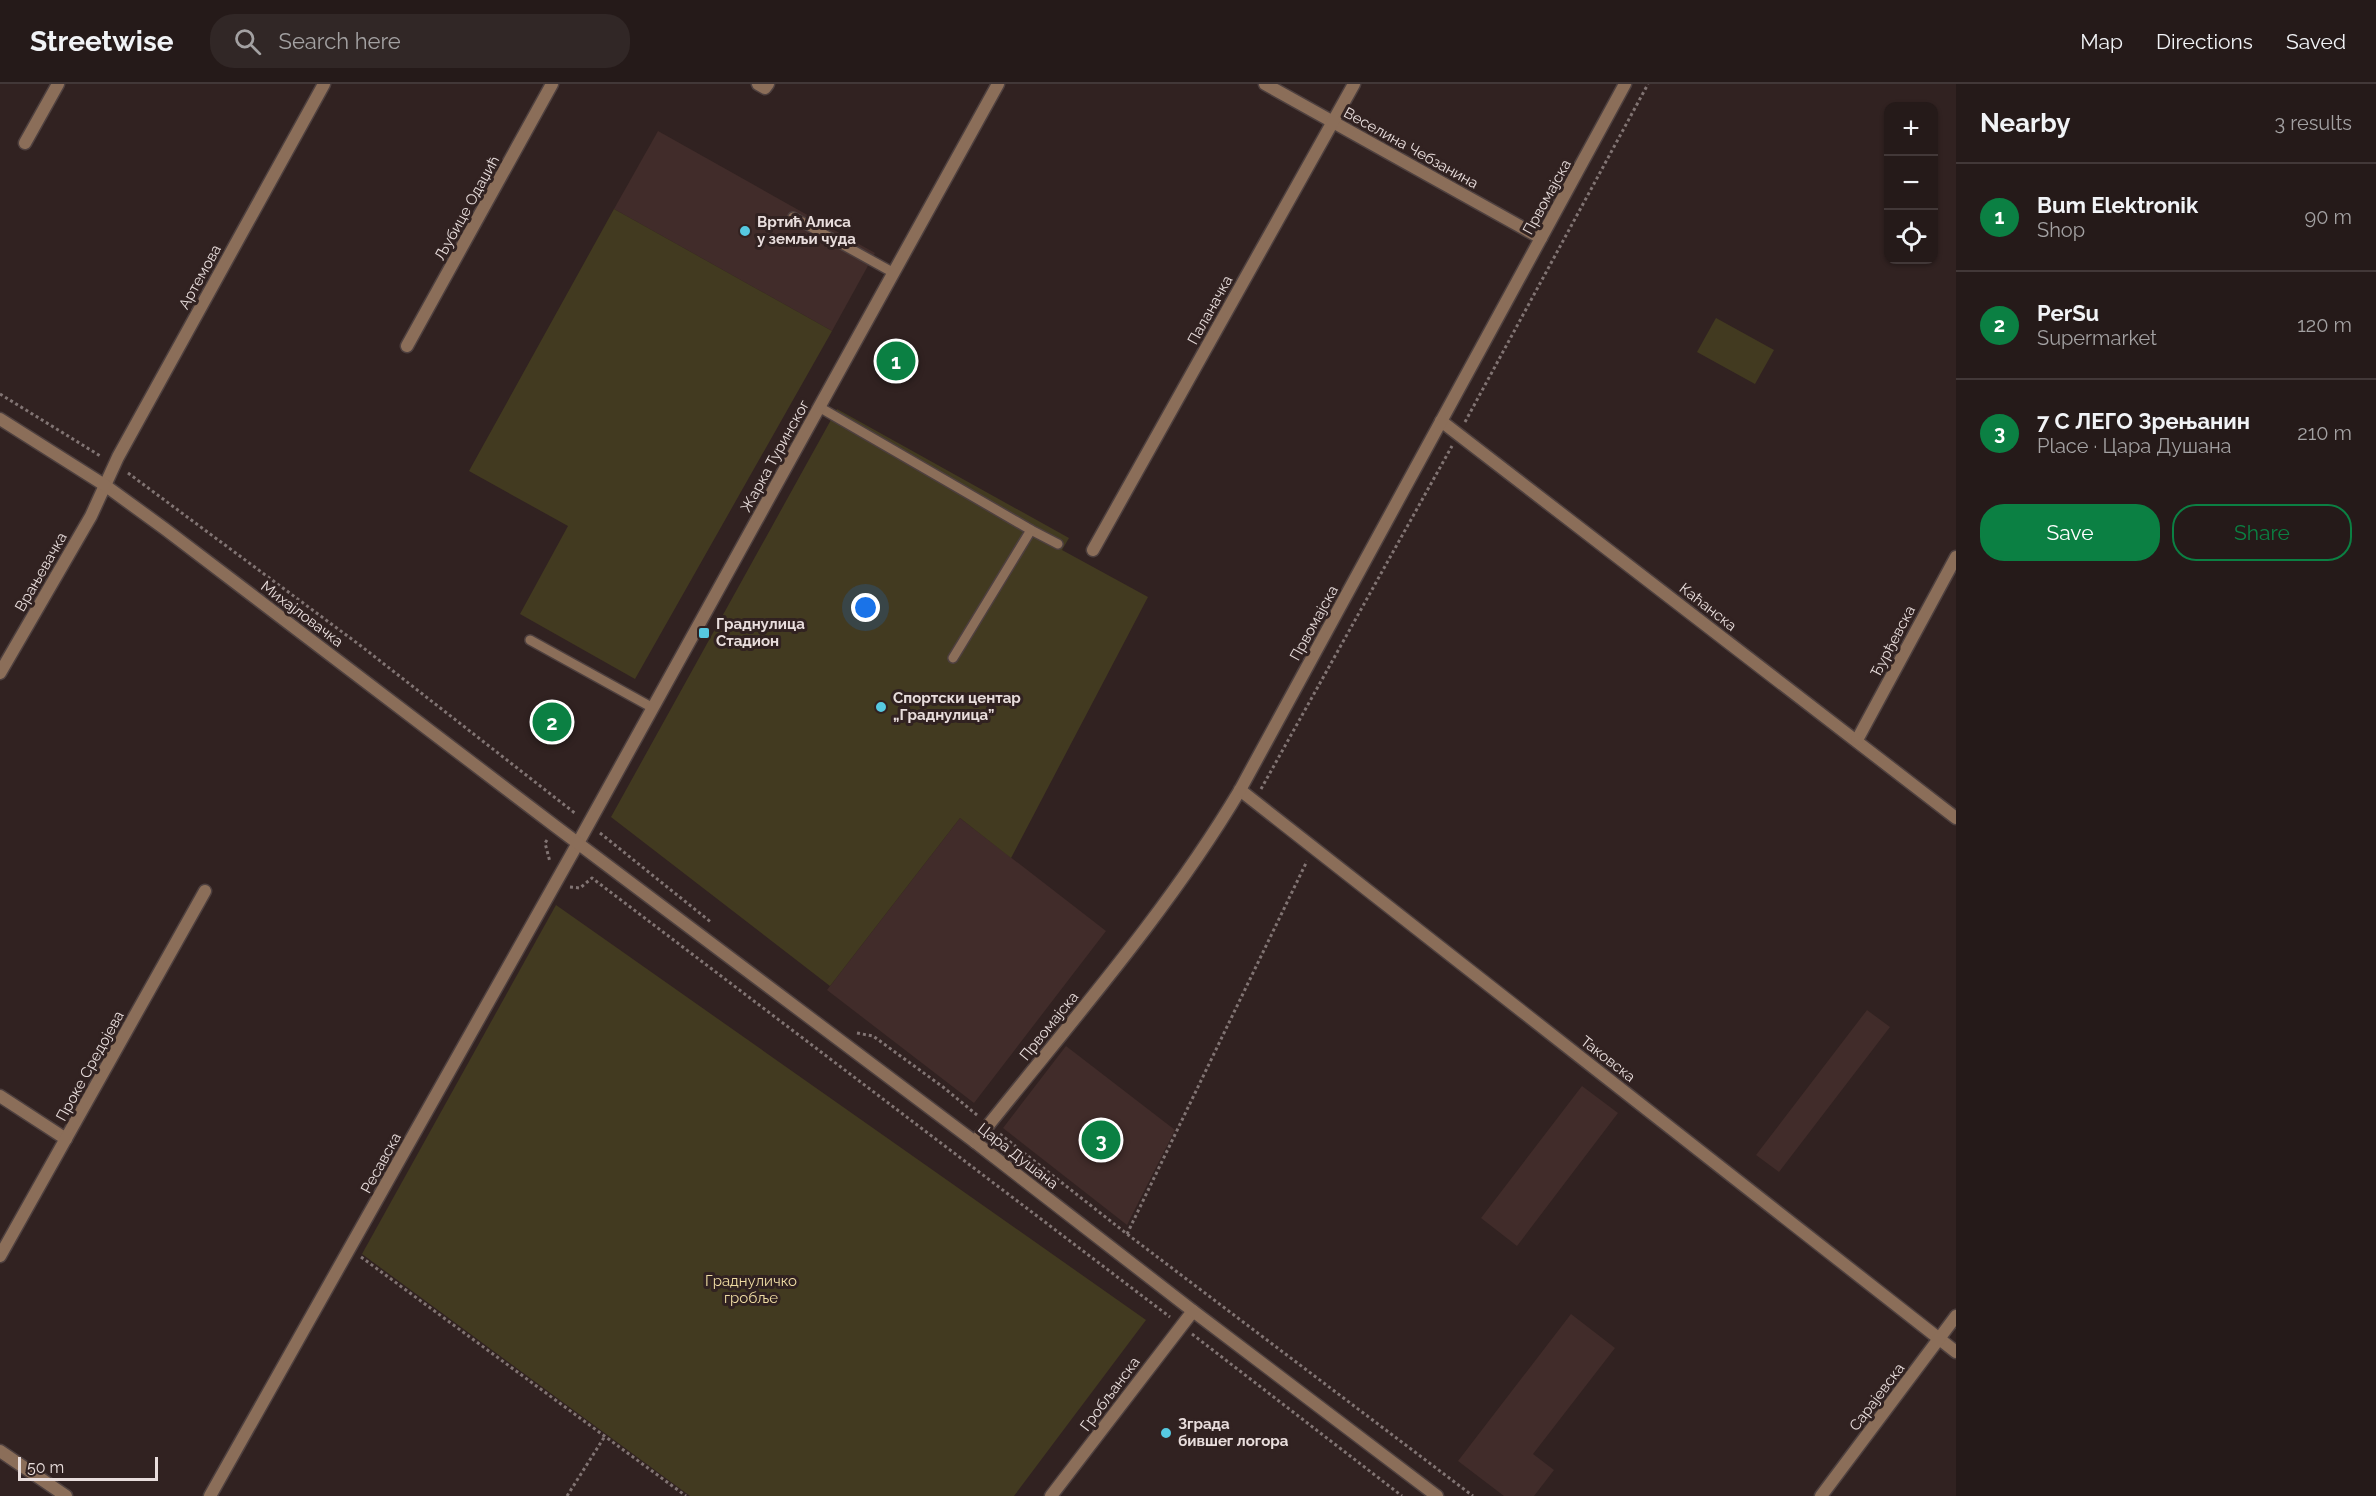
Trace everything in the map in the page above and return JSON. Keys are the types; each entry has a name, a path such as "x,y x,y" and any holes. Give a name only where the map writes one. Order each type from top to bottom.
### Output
{"street":[{"path":"25,142 58,84"},
{"name":"Артемова","path":"106,486 115,465 324,84"},
{"name":"Љубице Одаџић","path":"407,346 552,84"},
{"path":"758,84 765,88 768,84"},
{"name":"Жарка Туринског","path":"578,843 998,84"},
{"name":"Веселина Чебзанина","path":"1265,84 1541,238"},
{"name":"Паланачка","path":"1093,550 1354,84"},
{"name":"Првомајска","path":"975,1142 1124,956 1215,833 1626,84"},
{"name":"Михајловачка","path":"0,419 106,486 578,843"},
{"name":"Каћанска","path":"1441,421 1956,818"},
{"name":"Врањевачка","path":"0,673 106,486"},
{"name":"Ђурђевска","path":"1857,740 1956,557"},
{"name":"Таковска","path":"1240,790 1956,1352"},
{"name":"Цара Душана","path":"578,843 975,1142 1437,1496"},
{"name":"Ресавска","path":"210,1496 578,843"},
{"name":"Проке Средојева","path":"0,1256 205,891"},
{"path":"0,1096 66,1139"},
{"name":"Гробљанска","path":"1051,1496 1193,1311"},
{"name":"Сарајевска","path":"1821,1496 1956,1316"},
{"path":"0,1451 66,1496"}],"lane":[{"path":"793,217 894,273"},
{"path":"819,407 1058,544"},
{"path":"953,658 1031,530"},
{"path":"530,640 653,708"}],"path":[{"path":"0,394 115,465 361,646 717,927"},
{"path":"1127,1234 1314,847"},
{"path":"570,887 580,888 592,878 1402,1496"},
{"path":"854,1032 873,1036 943,1087 1127,1234 1473,1496"},
{"path":"350,1248 686,1496"},
{"path":"567,1496 605,1436"}],"shaded area":[{"name":"Вртић Алиса у земљи чуда","path":"658,131 875,253 832,331 614,209"},
{"path":"960,818 1106,931 974,1103 827,990"},
{"path":"1867,1010 1890,1027 1779,1172 1756,1155"},
{"path":"1066,1046 1175,1130 1127,1225 1003,1128"},
{"path":"1582,1086 1618,1113 1517,1246 1481,1218"},
{"path":"1571,1314 1615,1348 1533,1454 1554,1470 1534,1496 1504,1496 1458,1461"}],"green space":[{"path":"614,209 832,331 635,679 520,614 568,526 469,471"},
{"path":"1716,318 1774,350 1755,384 1697,352"},
{"name":"Спортски центар „Граднулица”","path":"837,409 1069,538 1062,550 1148,597 1011,858 960,818 830,986 611,817"},
{"name":"Граднуличко гробље","path":"556,905 1146,1320 1014,1496 690,1496 362,1254"}],"place":[{"name":"Вртић Алиса у земљи чуда","path":"745,231"},
{"name":"Bum Elektronik","path":"896,361"},
{"name":"Граднулица Стадион","path":"704,633"},
{"name":"Спортски центар „Граднулица”","path":"881,707"},
{"name":"PerSu","path":"552,722"},
{"name":"7 С ЛЕГО Зрењанин","path":"1101,1140"},
{"name":"Зграда бившег логора","path":"1166,1433"}]}
